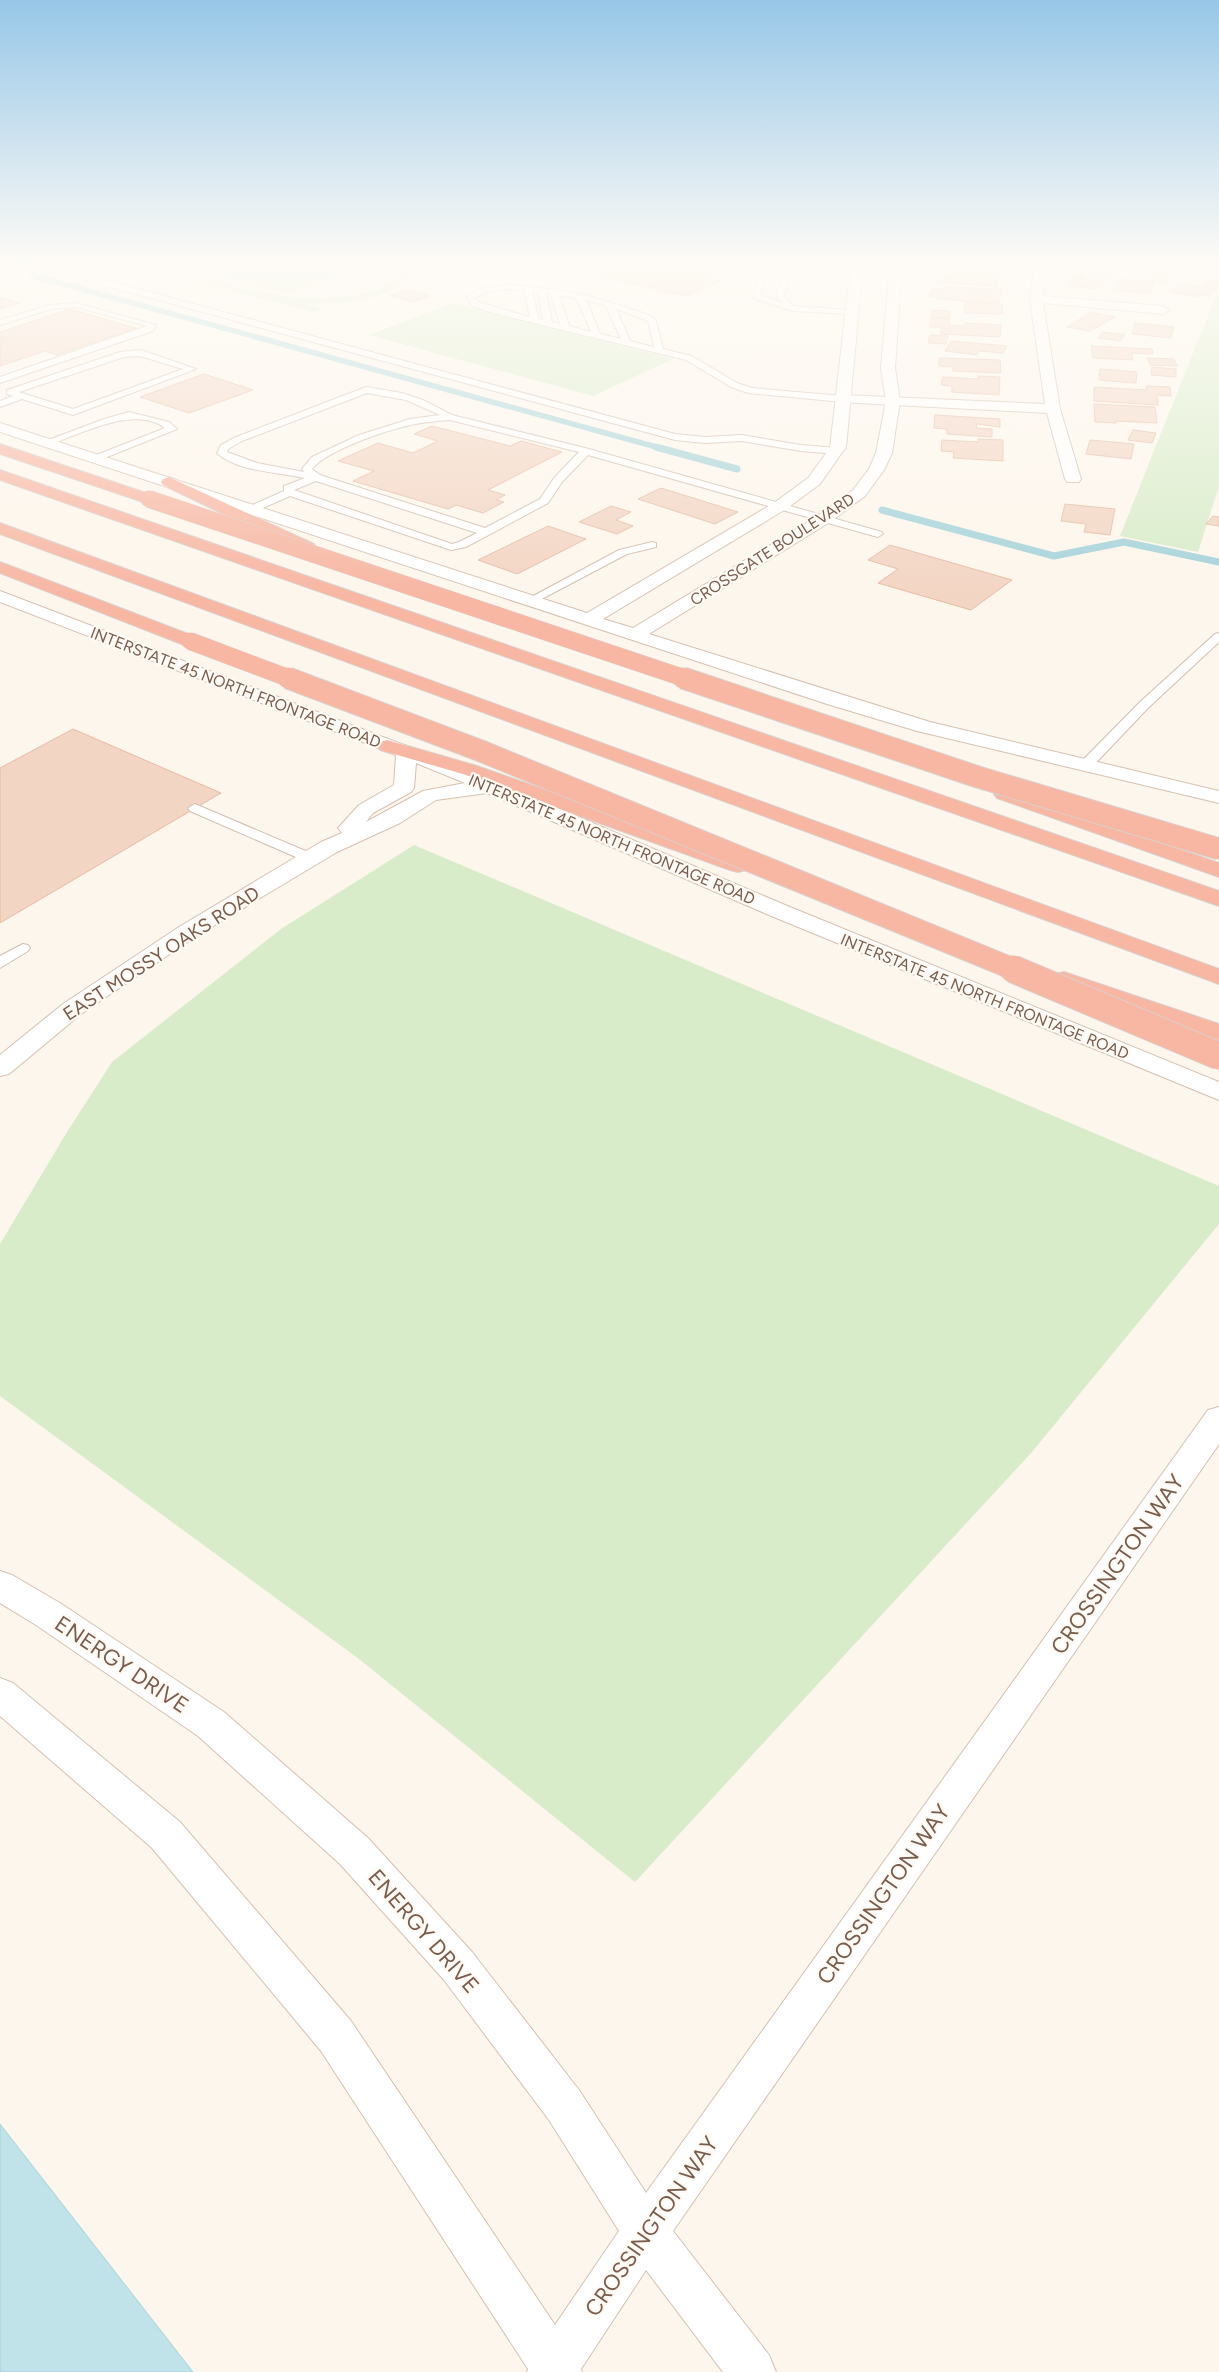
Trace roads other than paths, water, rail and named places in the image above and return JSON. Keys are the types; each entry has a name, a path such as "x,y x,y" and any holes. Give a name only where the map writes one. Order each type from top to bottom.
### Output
{"highway":[{"path":"0,449 978,776 1219,849"},
{"path":"0,475 1219,899"},
{"path":"169,482 306,547 1219,870"},
{"path":"0,528 1219,977"},
{"path":"0,567 190,641 481,750 928,933 1219,1056"},
{"path":"396,750 470,770 1219,1032"}],"street":[{"name":"CROSSGATE BOULEVARD","path":"588,620 797,496 814,481 838,448 848,374"},
{"name":"CROSSGATE BOULEVARD","path":"634,635 824,519 859,493 876,470 884,453 893,401 889,374"},
{"path":"1048,374 1053,409 1073,479"},
{"path":"844,399 1053,409"},
{"path":"0,426 634,635 924,727 1219,797"},
{"name":"INTERSTATE 45 NORTH FRONTAGE ROAD","path":"0,596 188,667 491,786 777,910 1219,1092"},
{"name":"EAST MOSSY OAKS ROAD","path":"320,853 366,809 404,788 396,750"},
{"name":"EAST MOSSY OAKS ROAD","path":"0,1068 72,1009 187,932 320,853 392,818 430,794 491,786"},
{"name":"CROSSINGTON WAY","path":"554,2370 645,2232 1219,1419"},
{"name":"ENERGY DRIVE","path":"0,1585 48,1614 211,1724 354,1851 458,1966 564,2105 645,2232 752,2372"},
{"path":"0,1694 166,1835 336,2036 554,2370"}],"lane":[{"path":"0,380 19,374"},
{"path":"64,374 10,392 73,412 179,374"},
{"path":"439,374 675,438 706,440 742,438 836,452"},
{"path":"715,374 734,385 751,391 844,399"},
{"path":"450,417 426,404 388,393 366,390 239,440 224,447 222,453 257,466 316,477 485,532"},
{"path":"0,404 22,396"},
{"path":"48,442 129,415 166,424 172,429 97,458"},
{"path":"316,477 307,469 315,459 362,437 410,422 450,417 465,419 586,452 878,534"},
{"path":"252,509 289,492 451,546 462,545 544,501 558,480 586,452"},
{"path":"289,492 288,488 316,477"},
{"path":"530,601 623,552 652,545"},
{"path":"1085,766 1144,705 1219,636"},
{"path":"194,808 320,853"},
{"path":"0,963 23,948"}],"water":[{"path":"0,2124 193,2372 0,2372"}],"waterway":[{"path":"390,374 660,448"},
{"path":"656,447 737,469"},
{"path":"882,510 1054,556 1124,542 1219,562"}]}
